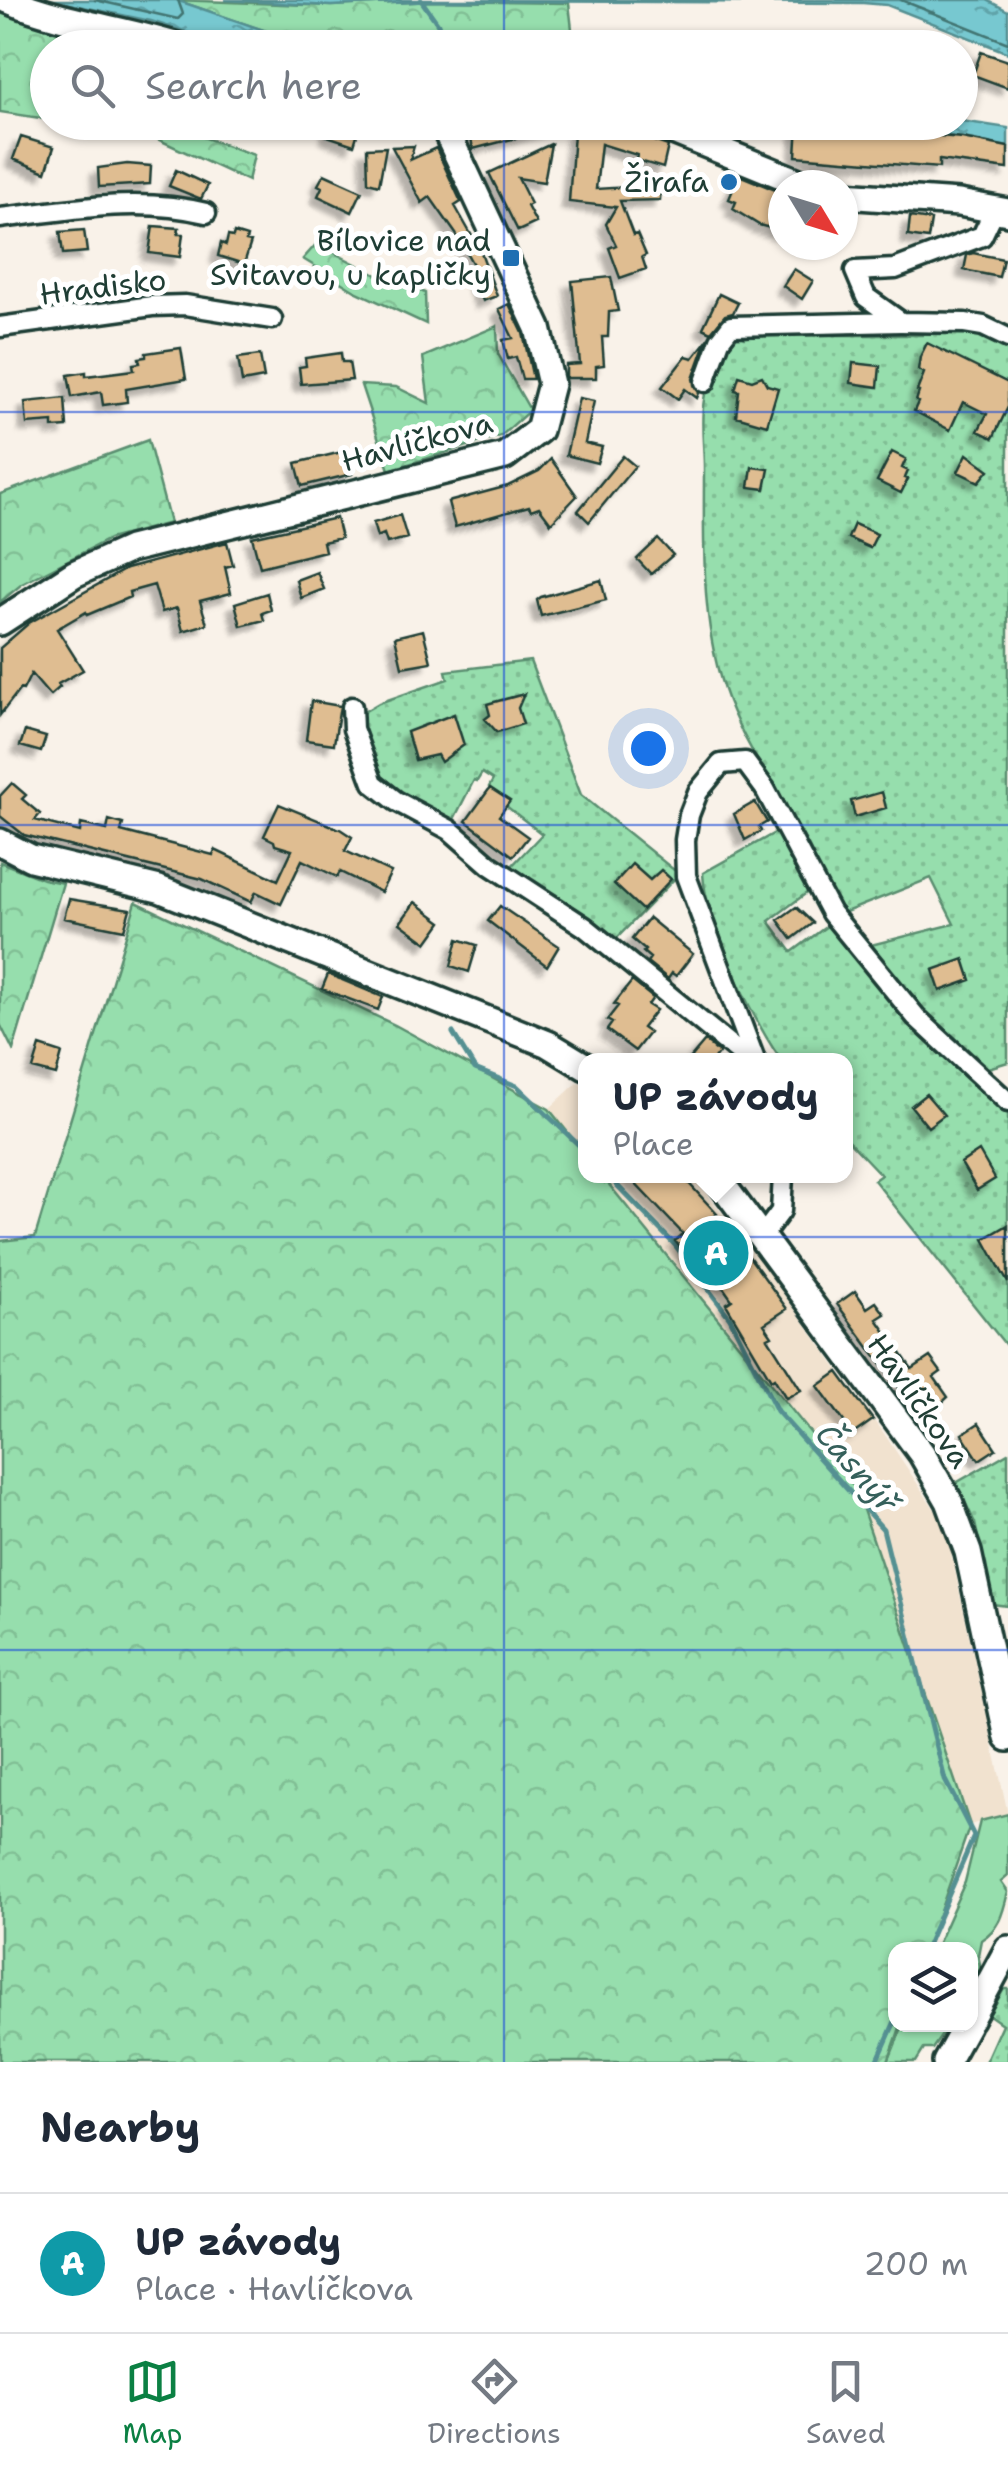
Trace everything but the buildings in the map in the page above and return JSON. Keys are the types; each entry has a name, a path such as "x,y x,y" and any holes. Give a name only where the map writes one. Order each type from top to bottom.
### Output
{"main road":[{"path":"8,0 121,30"},
{"name":"Havlíčkova","path":"0,622 74,574 130,549 505,456 539,430 551,384 538,328 450,140"},
{"path":"695,140 769,170"},
{"path":"858,196 1001,210"},
{"path":"0,842 31,858 159,888 548,1044 578,1062"},
{"name":"Havlíčkova","path":"721,1183 922,1454 949,1501 968,1552 1008,1738"},
{"path":"978,2004 1008,1949"},
{"path":"946,2062 963,2032"}],"street":[{"path":"0,218 136,202 171,204 206,213"},
{"path":"901,322 866,297 855,272 895,269 982,236 1001,210"},
{"name":"Hradisko","path":"0,327 185,305 272,319"},
{"path":"704,382 720,340 731,326 966,323 1008,338"},
{"path":"352,707 353,729 373,783 396,801 450,830 490,865 585,927 743,1053"},
{"path":"749,1053 686,876 685,840 698,792 721,764 745,762 765,789 831,913 916,1017 1008,1102"},
{"path":"761,1238 781,1211 783,1183"}],"shaded area":[{"path":"578,1082 578,1145 549,1109"},
{"path":"608,1183 698,1183 754,1253 945,1525 1008,1814 970,1825 856,1489"}],"green space":[{"path":"176,0 331,6 433,1 569,3 572,30 540,30 263,30"},
{"path":"0,9 54,30 30,30 30,116 0,112"},
{"path":"159,140 211,140 254,155 248,181"},
{"path":"319,241 400,287 406,284 425,293 426,324 355,291 303,259"},
{"path":"497,326 498,354 530,410 501,436 389,470 361,385 396,387 429,403 423,357"},
{"path":"925,326 980,332 1008,345 1008,1062 978,1071 867,946 954,924 931,878 843,913 837,906 809,847 736,720 719,673 708,615 703,408 711,372 729,338 735,332 745,338 755,329 834,335 922,335"},
{"path":"148,440 170,523 109,539 22,584 0,602 0,494"},
{"path":"530,661 581,795 679,874 612,943 508,870 542,834 506,806 509,801 489,787 493,780 482,773 474,780 452,823 373,778 355,717 379,703 448,679 446,671"},
{"path":"780,830 812,889 769,921 792,952 831,923 1008,1107 1008,1348 874,1180 881,1175 853,1145 853,1053 777,1053 757,1021 721,943 703,873"},
{"path":"0,862 63,883 13,1050 0,1024"},
{"path":"136,902 395,1025 549,1109 578,1145 578,1183 608,1183 856,1489 970,1825 929,1942 888,1942 888,2032 899,2032 888,2062 0,2062 0,1241 35,1237"},
{"path":"1008,1453 1008,1606 992,1604 975,1523 956,1483"},
{"path":"1008,1814 1008,1876 1001,1882 1008,1892 997,1925 981,1940 978,1955 978,1942 938,1942 965,1882 980,1821"},
{"path":"1004,1989 1008,1989 1008,2062 985,2062 1002,2024 989,2015"},
{"path":"900,2032 944,2032 932,2049 924,2049 916,2062 888,2062"}],"water":[{"path":"49,0 176,0 263,30 179,30"},
{"path":"225,0 987,0 1008,11 1008,53 978,41 978,30 950,30 887,5 863,3 433,1 331,6"},
{"path":"978,124 1008,128 1008,147 974,140 978,140"}],"waterway":[{"name":"Časnýř","path":"421,0 440,30"},
{"name":"Časnýř","path":"453,1033 475,1069 517,1086 578,1144"},
{"name":"Časnýř","path":"615,1183 675,1245 730,1318 777,1411 883,1529 945,1780 974,1836 928,1942"},
{"name":"Časnýř","path":"877,2062 890,2032"}],"place":[{"name":"Žirafa","path":"729,182"},
{"name":"Bílovice nad Svitavou, u kapličky","path":"511,258"},
{"name":"UP závody","path":"716,1253"}]}
